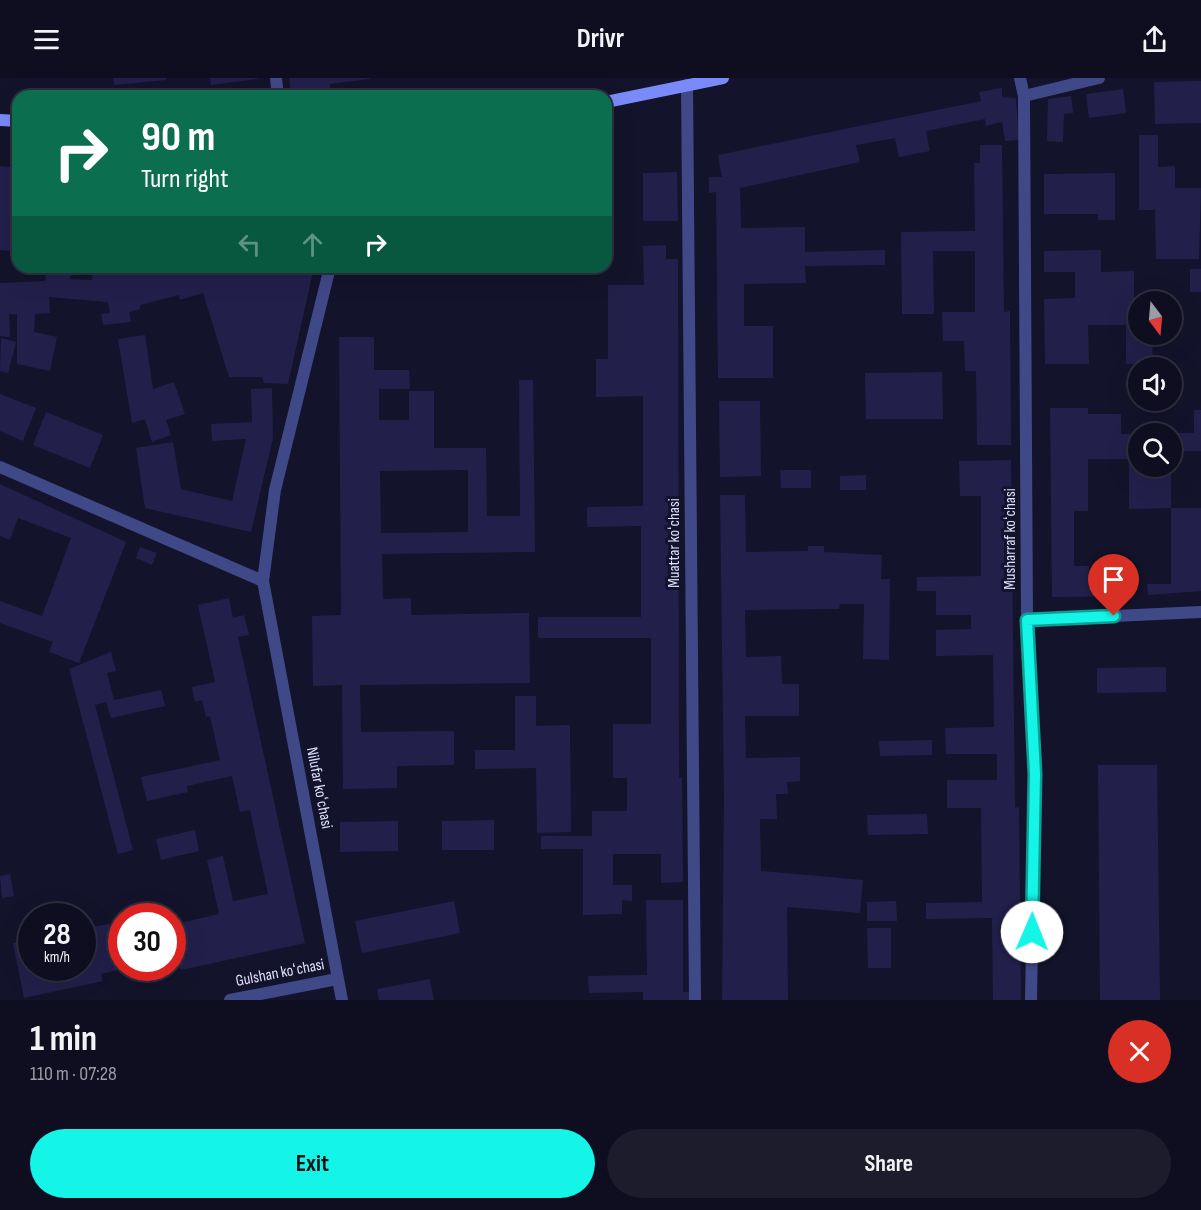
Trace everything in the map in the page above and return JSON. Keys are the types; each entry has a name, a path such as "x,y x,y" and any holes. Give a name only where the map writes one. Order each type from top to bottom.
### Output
{"main road":[{"path":"612,101 723,78"}],"street":[{"name":"Musharraf koʻchasi","path":"1020,78 1024,96 1027,620 1035,774 1031,1000"},
{"path":"1024,96 1099,78"},
{"name":"Muattar koʻchasi","path":"687,85 695,1000"},
{"name":"Nilufar koʻchasi","path":"329,273 275,490 263,581 342,1000"},
{"path":"0,467 263,581"},
{"path":"1027,620 1201,612"},
{"name":"Gulshan koʻchasi","path":"230,1000 338,979"}],"building":[{"path":"113,78 166,78 166,80 114,85"},
{"path":"210,78 257,78 257,79 211,85"},
{"path":"289,78 370,78 330,84 330,90 290,90"},
{"path":"1201,81 1201,123 1155,124 1154,82"},
{"path":"1002,88 1002,97 1016,98 1019,140 1005,141 1002,122 986,126 985,119 926,131 930,151 899,157 895,138 856,145 860,162 740,188 741,228 805,227 805,252 885,250 885,265 805,266 806,283 744,284 744,326 773,326 773,378 718,378 716,192 709,193 709,177 722,177 718,155 981,101 979,92"},
{"path":"1123,89 1126,113 1089,118 1086,94"},
{"path":"1071,96 1073,113 1064,114 1063,142 1047,141 1048,99"},
{"path":"1139,135 1158,135 1158,167 1175,166 1175,188 1201,188 1199,259 1156,259 1155,210 1139,210"},
{"path":"980,145 1002,145 1004,312 1010,311 1011,445 977,445 976,371 965,371 964,341 943,341 942,312 975,312 975,251 933,251 934,314 902,314 901,232 975,231 974,163 980,163"},
{"path":"0,166 12,167 12,251 0,250"},
{"path":"677,172 678,221 643,221 643,173"},
{"path":"1115,173 1115,220 1098,220 1098,214 1044,214 1044,174"},
{"path":"666,245 666,259 678,259 679,778 682,777 683,882 661,883 661,854 613,854 613,885 632,885 632,901 622,900 622,914 583,915 583,849 541,849 541,836 592,836 592,811 627,811 627,778 613,778 613,724 651,724 651,638 538,638 538,617 641,617 641,526 587,527 587,507 643,506 643,396 596,397 596,359 608,359 608,285 644,285 643,246"},
{"path":"1101,250 1101,272 1134,271 1134,291 1128,291 1128,345 1152,345 1153,357 1128,357 1128,364 1126,364 1126,325 1088,325 1089,364 1045,364 1044,299 1075,298 1075,272 1044,272 1044,251"},
{"path":"1190,269 1201,269 1201,292 1190,292"},
{"path":"46,273 70,273 70,279 92,280 93,273 313,273 288,384 264,383 262,377 229,377 203,293 180,300 179,295 140,305 140,309 129,312 131,322 103,325 101,314 110,313 108,302 49,297 50,313 35,314 34,332 57,337 50,371 17,364 17,314 9,314 10,337 0,336 0,283 45,281"},
{"path":"145,335 153,389 174,382 185,414 166,420 171,435 152,442 145,419 132,423 118,339"},
{"path":"339,337 374,337 374,370 409,370 410,389 379,389 379,420 409,420 409,391 434,391 434,448 486,448 487,516 520,516 519,380 533,380 535,552 382,554 383,599 411,598 411,615 529,613 530,683 360,685 361,732 454,731 454,765 397,766 397,788 343,789 342,685 313,686 312,616 341,615","holes":["468,470 468,532 381,533 380,471"]},
{"path":"1,338 16,342 8,373 0,371"},
{"path":"942,372 943,419 866,419 865,373"},
{"path":"272,388 273,438 251,532 145,508 136,448 173,442 181,489 232,501 246,439 212,441 211,424 252,422 251,389"},
{"path":"0,394 36,408 23,441 0,431"},
{"path":"719,401 760,401 761,476 720,477"},
{"path":"1050,408 1088,408 1088,414 1121,414 1121,434 1128,434 1128,459 1088,459 1088,511 1074,511 1074,566 1089,566 1089,581 1128,581 1129,596 1052,597"},
{"path":"1194,410 1201,410 1201,451 1182,451 1182,433 1194,433"},
{"path":"46,412 103,435 90,468 33,445"},
{"path":"1011,460 1015,808 1019,807 1021,1000 993,1000 992,918 926,919 926,903 982,902 981,808 947,808 947,780 997,780 997,754 946,754 945,728 994,727 993,655 936,656 936,630 971,629 971,615 936,615 936,591 917,591 917,577 981,576 981,496 960,496 959,461"},
{"path":"780,470 811,470 811,488 781,488"},
{"path":"866,475 866,490 840,490 840,476"},
{"path":"1129,477 1171,477 1171,508 1129,509"},
{"path":"0,484 126,542 79,663 49,652 53,642 0,623 0,601 42,616 71,538 18,518 10,540 0,536"},
{"path":"720,495 745,495 746,552 808,551 808,546 824,546 824,552 882,555 881,579 890,579 889,660 863,659 864,604 840,604 839,609 745,610 746,657 781,656 782,684 799,684 799,716 745,716 746,758 800,757 800,781 787,782 788,794 776,794 777,819 760,819 761,871 863,880 860,913 787,907 788,1000 722,1000 724,795"},
{"path":"1171,508 1201,508 1201,591 1148,595 1147,584 1171,584"},
{"path":"140,547 157,553 152,565 136,558"},
{"path":"229,598 233,618 244,615 249,635 238,637 305,943 186,969 186,922 219,914 207,860 223,856 233,901 268,894 250,810 240,812 232,776 187,786 188,792 147,801 141,777 220,760 210,716 206,717 202,700 195,702 192,687 215,682 198,605"},
{"path":"111,652 116,671 107,673 114,700 161,690 165,706 111,718 106,702 95,705 133,850 118,854 69,669"},
{"path":"1166,667 1166,692 1097,693 1097,668"},
{"path":"515,696 536,696 536,726 570,725 571,832 537,833 536,768 475,769 475,750 515,750"},
{"path":"932,740 932,755 880,756 879,741"},
{"path":"1098,765 1157,765 1160,1000 1100,1000"},
{"path":"927,814 928,834 868,835 867,815"},
{"path":"494,820 494,850 442,850 442,821"},
{"path":"398,821 398,851 340,852 340,822"},
{"path":"195,830 199,851 161,860 156,839"},
{"path":"10,874 14,896 2,898 0,876"},
{"path":"646,900 683,900 683,992 689,992 689,1000 643,1000 643,992 589,993 588,976 647,975"},
{"path":"454,901 460,933 362,953 355,921"},
{"path":"896,901 897,921 867,921 867,902"},
{"path":"108,924 108,972 101,974 103,981 24,998 21,981 96,981 96,926"},
{"path":"867,928 891,928 891,968 868,968"},
{"path":"18,942 18,968 13,943"},
{"path":"430,979 434,1000 379,1000 377,989"}],"route":[{"path":"1032,932 1035,774 1027,620 1114,616"}]}
